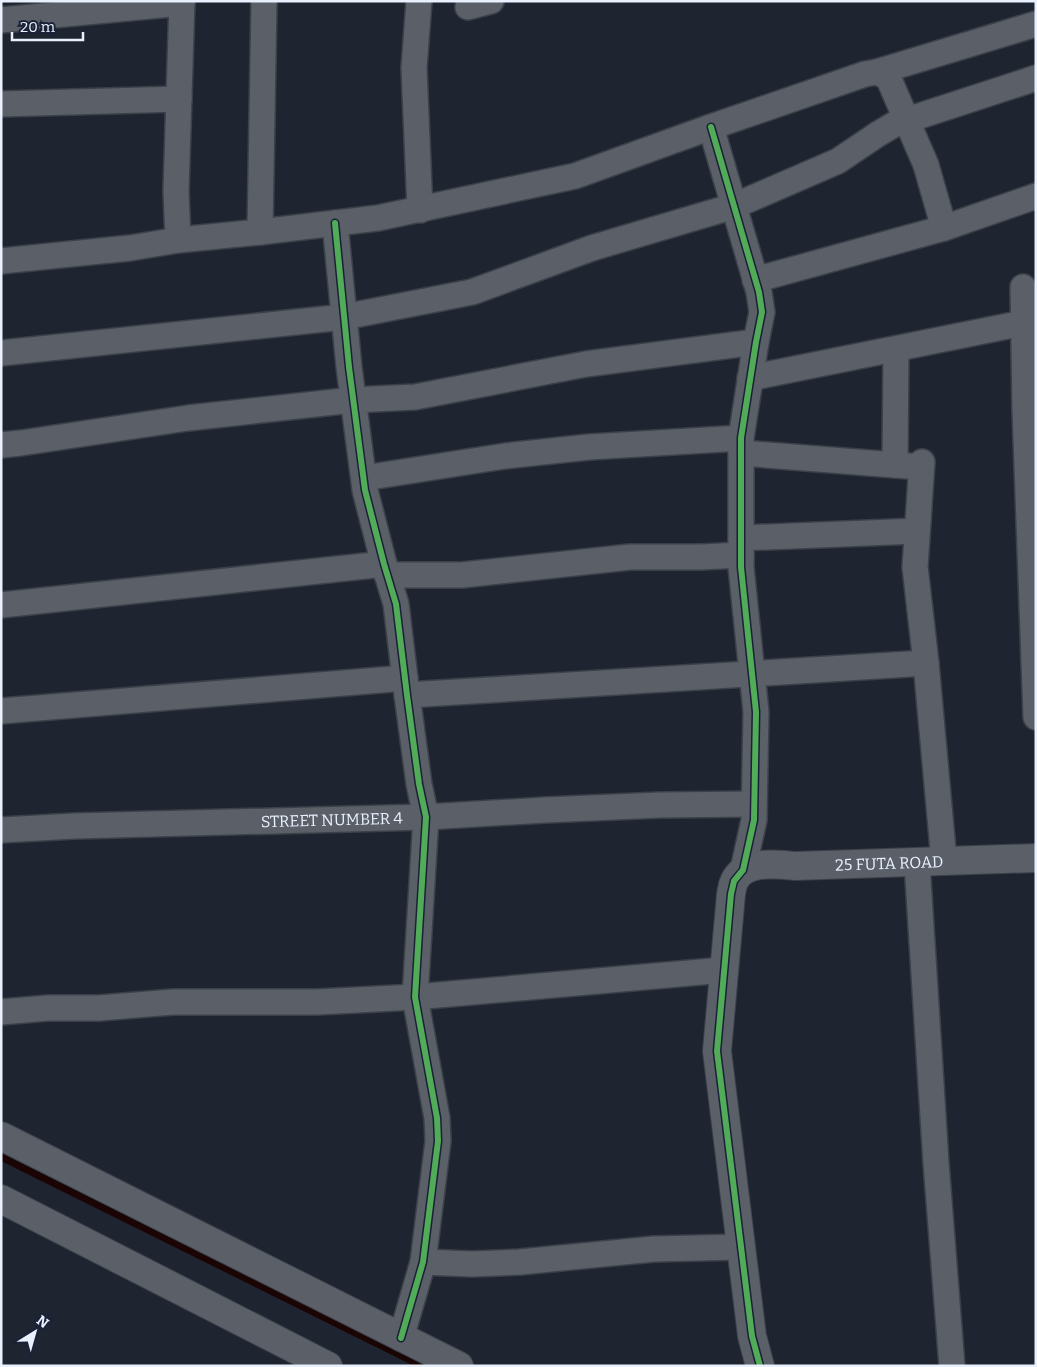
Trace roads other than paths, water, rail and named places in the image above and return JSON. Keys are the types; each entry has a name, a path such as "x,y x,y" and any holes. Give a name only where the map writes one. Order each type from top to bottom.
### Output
{"street":[{"path":"260,232 264,1"},
{"path":"419,1 414,68 420,210"},
{"path":"1,20 182,2 176,191 178,240"},
{"path":"1,262 378,218 575,176 710,126 865,74 1036,24"},
{"path":"877,72 888,77 907,120 926,165 944,228"},
{"path":"1,353 344,317 472,292 592,248 734,206 838,161 895,124 1036,78"},
{"path":"1,104 179,99"},
{"path":"710,126 759,292 762,312 750,378 741,445 741,547 751,674 756,712 754,820 743,870 734,881 731,894 717,1051 752,1336 760,1366"},
{"path":"755,280 944,228 1036,196"},
{"path":"335,223 353,400 364,478 385,569 396,604 419,784 426,817 415,996 437,1118 438,1141 423,1262 416,1352"},
{"path":"1023,287 1025,410 1036,717"},
{"path":"750,378 1023,323"},
{"path":"1,445 188,418 353,400 415,397 586,364 756,342"},
{"path":"895,465 896,348"},
{"path":"364,478 505,456 589,446 741,445 895,465 922,465 915,567 926,663 944,861"},
{"path":"1,605 385,569 462,576 630,558 701,557 741,547 917,530"},
{"path":"1,712 406,687 751,674 926,663"},
{"name":"STREET NUMBER 4","path":"1,830 76,826 426,817 660,805 754,804"},
{"name":"25 FUTA ROAD","path":"743,870 761,864 795,866 1036,858"},
{"path":"917,863 936,1163 952,1366"},
{"path":"1,1012 48,1008 99,1008 173,1002 317,1002 415,996 724,970"},
{"path":"1,1136 416,1352 458,1366"},
{"path":"1,1199 328,1366"},
{"path":"423,1262 510,1263 654,1249 741,1247"}],"waterway":[{"path":"1,1157 422,1366"}]}
